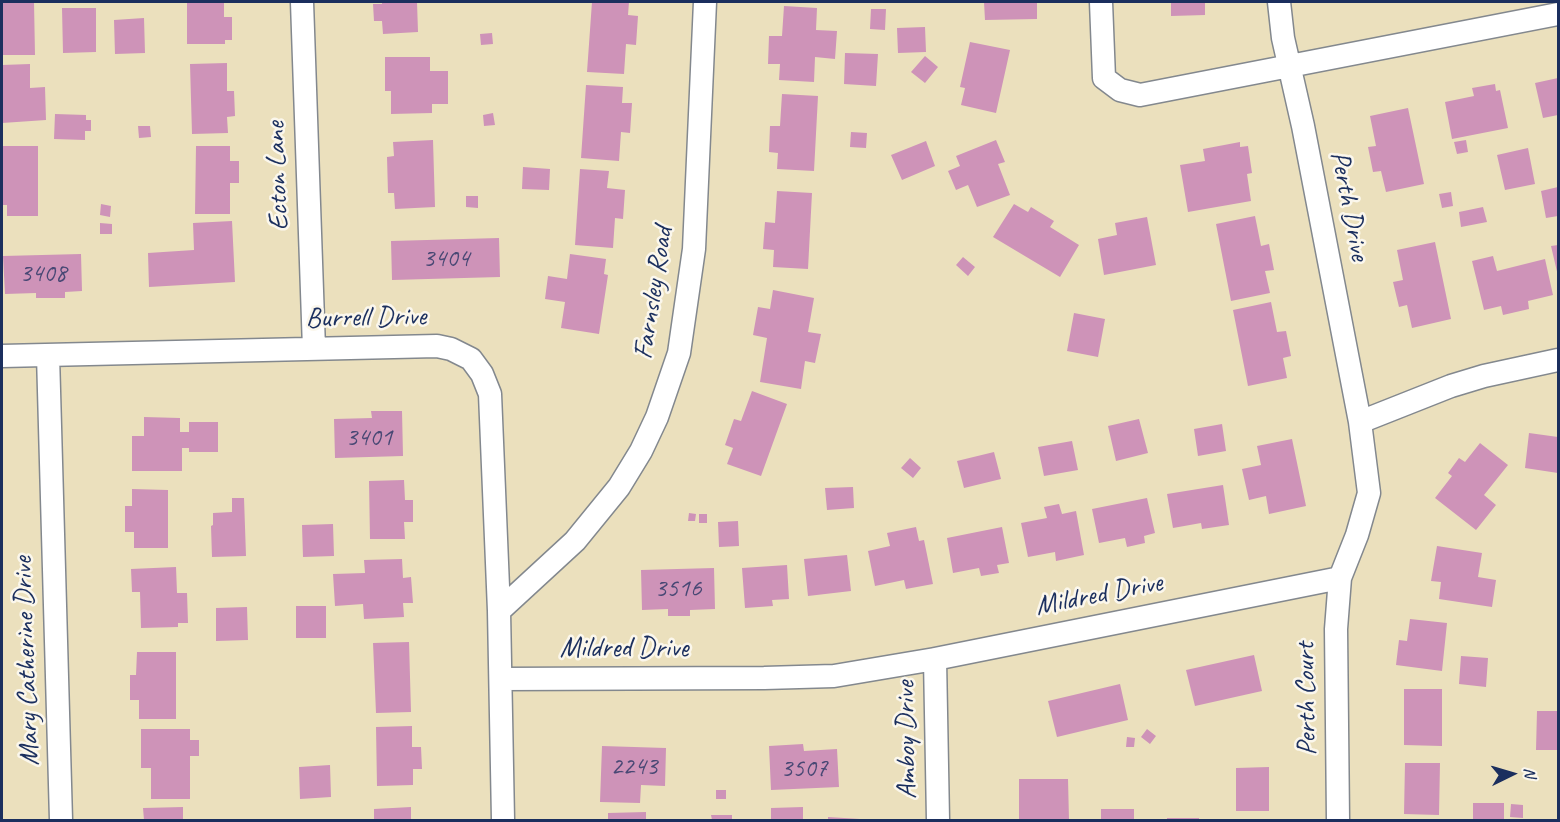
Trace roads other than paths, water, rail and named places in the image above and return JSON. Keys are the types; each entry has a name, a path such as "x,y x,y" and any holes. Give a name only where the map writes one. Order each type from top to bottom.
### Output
{"street":[{"name":"Ecton Lane","path":"302,2 314,349"},
{"name":"Farnsley Road","path":"499,611 575,540 619,487 641,451 657,417 672,374 679,353 694,249 705,2"},
{"path":"1101,2 1104,78 1120,90 1140,96 1558,14"},
{"name":"Perth Drive","path":"1279,2 1283,38 1303,126 1360,422"},
{"name":"Burrell Drive","path":"2,356 437,346 451,349 471,359 482,374 490,394 499,611"},
{"name":"Mary Catherine Drive","path":"48,355 61,820"},
{"path":"1340,578 1357,535 1369,493 1360,422 1462,382 1558,360"},
{"name":"Mildred Drive","path":"501,679 834,676 935,659 1340,578"},
{"name":"Perth Court","path":"1338,820 1336,629 1340,578"},
{"path":"499,611 503,820"},
{"name":"Amboy Drive","path":"935,659 938,820"}]}
